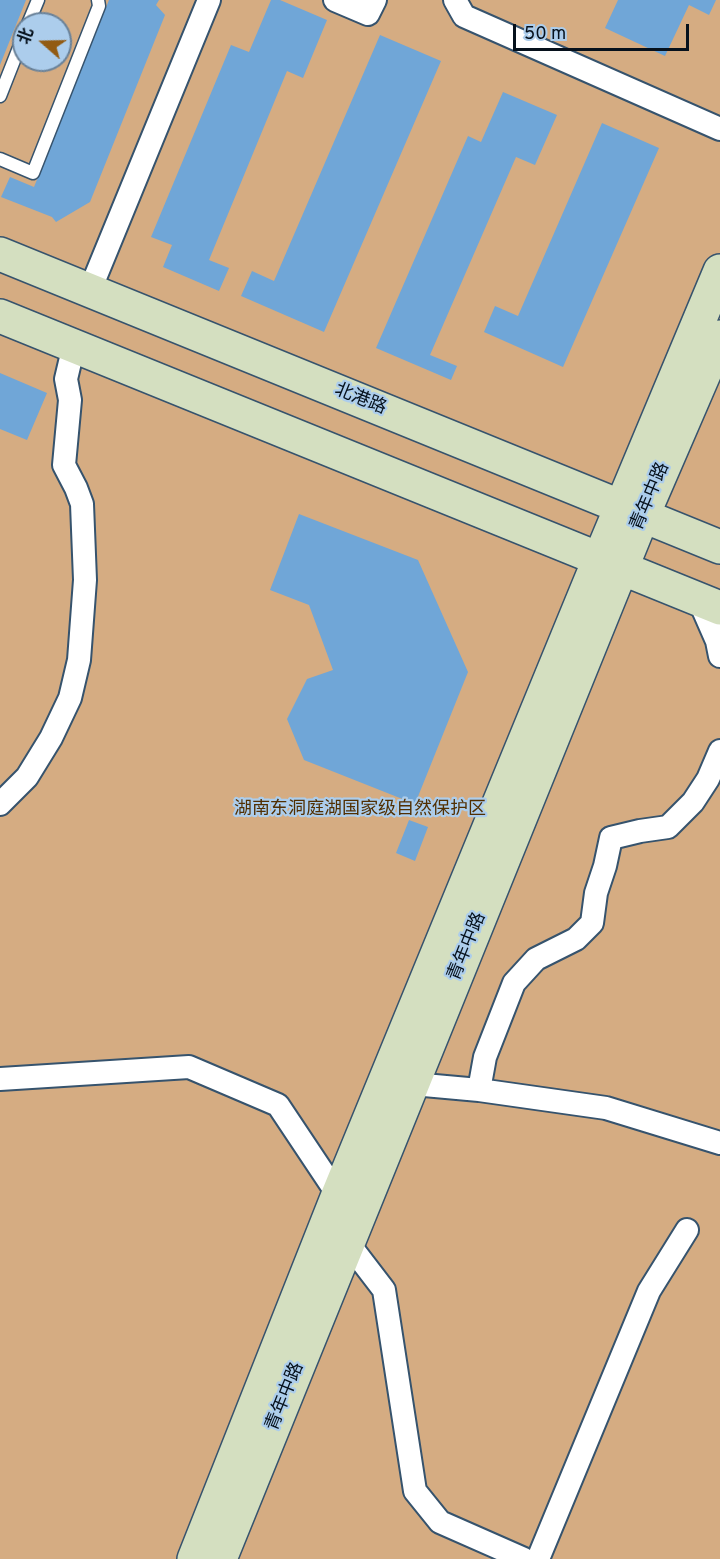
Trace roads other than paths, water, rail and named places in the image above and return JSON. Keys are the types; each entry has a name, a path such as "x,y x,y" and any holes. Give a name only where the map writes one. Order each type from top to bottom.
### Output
{"main road":[{"name":"北港路","path":"0,254 720,547"},
{"path":"632,511 720,271"},
{"path":"0,316 710,604"},
{"name":"青年中路","path":"220,1559 413,1084 610,564 632,511 720,337"},
{"path":"194,1559 338,1195 610,564"}],"street":[{"path":"90,290 209,0"},
{"path":"335,0 368,14 375,0"},
{"path":"455,0 464,16 720,129"},
{"path":"0,804 27,777 51,738 70,698 79,660 85,580 82,504 64,465 70,400 66,379 70,362 78,347"},
{"path":"710,604 720,656"},
{"path":"479,1090 485,1057 514,983 536,960 576,939 592,923 596,893 611,838 669,827 693,802 708,779 720,751"},
{"path":"0,1079 189,1067 278,1105 338,1195"},
{"path":"413,1084 479,1090 606,1108 720,1143"},
{"path":"538,1559 649,1292 687,1230"},
{"path":"348,1244 384,1290 415,1491 440,1522 524,1559"}],"lane":[{"path":"0,159 33,172 99,6 98,0"},
{"path":"0,96 12,66"}],"park label":[{"name":"湖南东洞庭湖国家级自然保护区","path":"360,810"}]}
